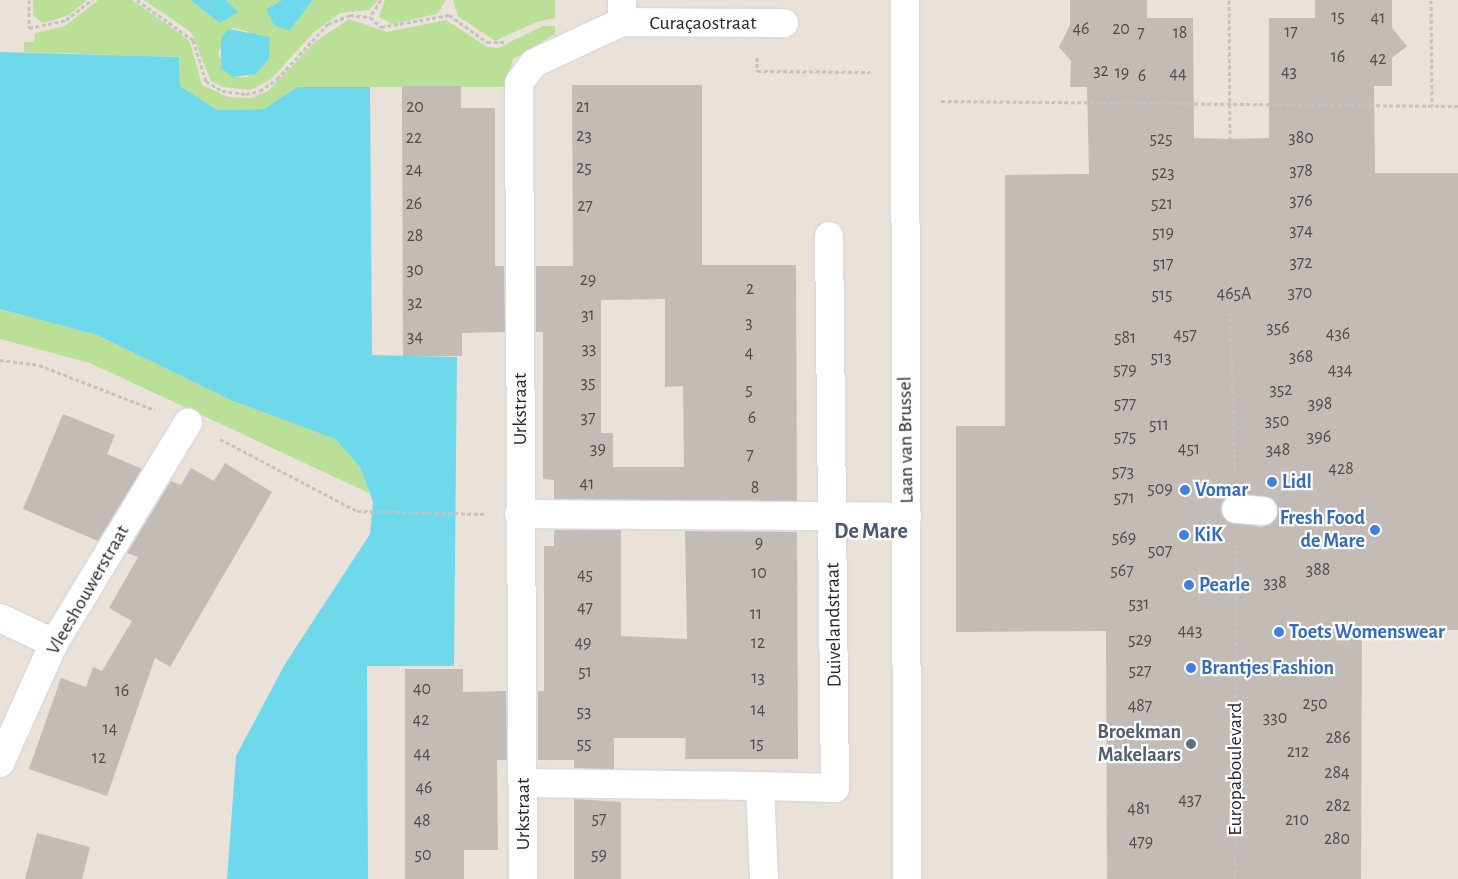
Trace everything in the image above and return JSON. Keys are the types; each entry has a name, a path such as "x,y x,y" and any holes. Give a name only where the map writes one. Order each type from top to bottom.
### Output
{"street":[{"name":"Laan van Brussel","path":"905,0 907,879"},
{"name":"Curaçaostraat","path":"622,11 756,23 784,23"},
{"name":"Urkstraat","path":"523,879 519,514 519,83 534,62 622,11"},
{"name":"Duivelandstraat","path":"523,783 835,788 829,236"},
{"name":"Vleeshouwerstraat","path":"0,763 54,643 188,423"},
{"path":"519,514 907,517"},
{"path":"0,618 54,643"},
{"path":"760,786 764,879"}],"path":[{"path":"29,0 30,28 66,20 92,0"},
{"path":"138,0 185,32 197,49 206,81 214,88 246,94 260,90 277,79 328,24 350,15 370,17 387,28 449,15 487,42 498,44 510,40"},
{"path":"370,17 381,0"},
{"path":"1229,0 1230,139"},
{"path":"1431,0 1432,106"},
{"path":"756,23 757,71 905,73"},
{"path":"906,101 1458,106"},
{"name":"Europaboulevard","path":"1230,312 1250,510 1235,879"},
{"path":"0,360 39,364 188,423 357,511 472,513"}],"green space":[{"path":"33,0 87,0 69,15 43,23 33,15"},
{"path":"98,0 132,0 181,34 190,42 202,85 228,97 250,98 268,91 316,41 349,19 387,32 446,20 487,47 498,48 543,26 555,26 555,34 513,59 505,87 297,87 264,109 217,110 180,86 179,57 24,52 24,42 34,42 35,33 65,26"},
{"path":"144,0 190,0 220,23 237,12 226,0 282,0 266,9 289,31 313,0 378,0 369,10 340,13 313,33 270,80 250,90 223,87 211,81 191,32","holes":["234,28 249,32 248,77 233,77 218,54 229,29"]},
{"path":"385,0 446,0 437,14 392,24 379,17"},
{"path":"453,0 555,0 555,18 536,22 495,41 458,16"},
{"path":"0,309 97,335 233,401 335,439 360,467 369,493 90,363 0,339"}],"water":[{"path":"190,0 226,0 238,12 220,23"},
{"path":"282,0 313,0 289,31 274,25 266,9"},
{"path":"229,29 270,37 269,58 256,74 233,77 221,68 221,37"},
{"path":"0,52 179,57 180,86 217,110 264,109 297,87 370,87 372,355 457,357 454,666 367,666 368,879 227,879 236,756 285,664 370,534 373,502 360,467 335,439 233,401 97,335 0,309"}],"building":[{"path":"1070,0 1147,0 1147,18 1193,18 1194,138 1269,138 1269,18 1315,18 1315,0 1392,0 1392,28 1407,46 1392,58 1392,86 1374,86 1375,173 1458,173 1458,630 1362,630 1361,879 1107,879 1106,631 956,632 956,426 1005,426 1005,175 1089,174 1087,87 1070,87 1071,61 1059,47 1070,25","holes":["1237,493 1271,498 1277,505 1276,519 1262,527 1228,522 1221,507 1229,495"]},
{"path":"572,85 702,85 702,265 796,265 797,501 554,499 554,480 543,479 543,332 536,332 536,266 573,266","holes":["665,299 665,387 683,386 684,467 613,467 613,433 601,433 601,300"]},
{"path":"402,86 461,86 461,108 495,108 495,266 504,266 505,332 462,333 462,356 403,356"},
{"path":"63,414 115,435 107,454 142,469 98,541 23,509"},
{"path":"225,463 272,492 170,667 155,658 107,796 29,769 61,678 86,687 93,667 102,671 132,621 109,608 138,557 127,553 171,481 181,485 191,468 214,481"},
{"path":"554,530 621,530 621,636 687,639 685,531 797,532 798,759 685,759 686,738 614,738 614,769 574,768 574,760 538,760 538,691 544,691 544,546 554,546"},
{"path":"405,669 463,669 463,692 506,691 507,760 497,760 498,850 464,850 464,879 405,879"},
{"path":"574,799 621,802 621,879 574,879"},
{"path":"37,833 90,847 82,879 25,879"}],"place":[{"name":"Lidl","path":"1272,482"},
{"name":"Vomar","path":"1185,490"},
{"name":"Fresh Food de Mare","path":"1375,530"},
{"name":"KiK","path":"1184,535"},
{"name":"Pearle","path":"1189,585"},
{"name":"Toets Womenswear","path":"1279,632"},
{"name":"Brantjes Fashion","path":"1191,668"},
{"name":"Broekman Makelaars","path":"1191,744"}],"district":[{"name":"De Mare","path":"871,532"}]}
